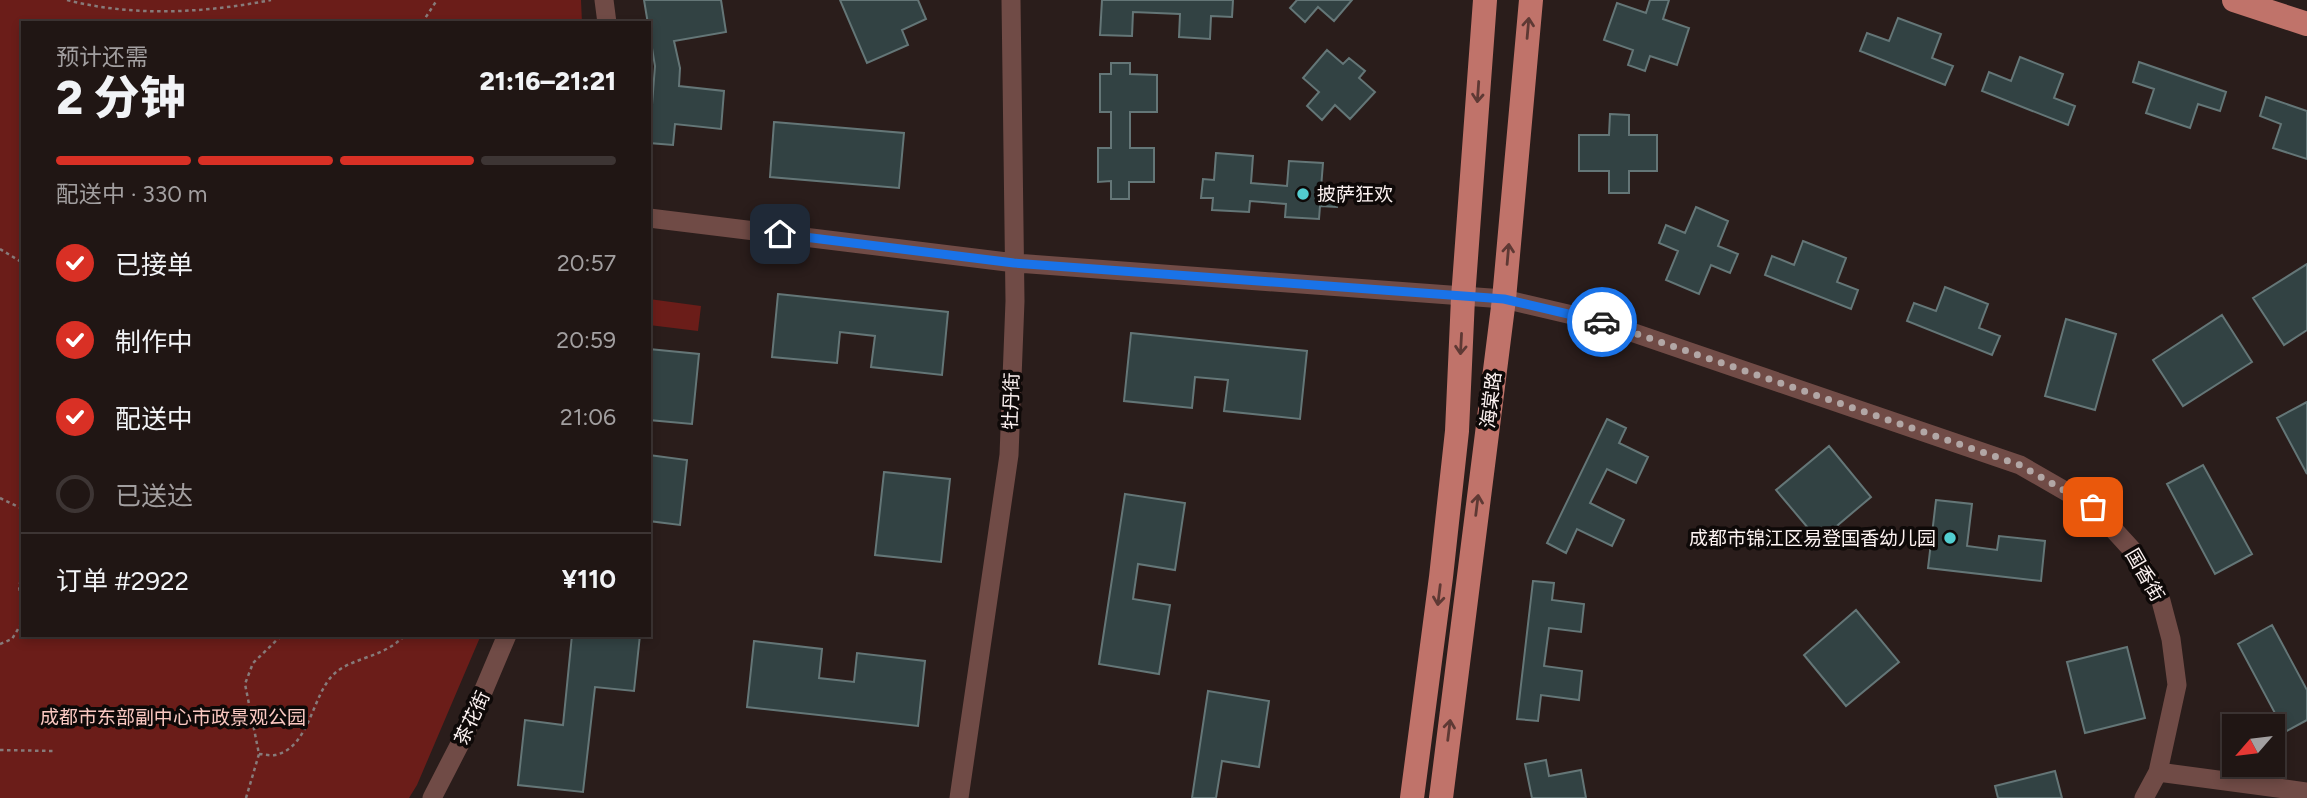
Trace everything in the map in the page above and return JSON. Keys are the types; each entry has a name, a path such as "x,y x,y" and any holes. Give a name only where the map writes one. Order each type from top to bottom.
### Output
{"main road":[{"name":"海棠路","path":"1412,798 1457,431 1463,298 1485,0"},
{"name":"海棠路","path":"1441,798 1504,299 1531,0"},
{"path":"2234,0 2307,23"}],"street":[{"path":"604,0 607,21"},
{"name":"牡丹街","path":"959,798 1009,455 1014,263 1011,0"},
{"name":"国香街","path":"651,218 1014,263 1504,299 1602,321 2020,465 2093,507 2136,553 2161,601 2171,639 2177,685 2158,772 2144,798"},
{"name":"茶花街","path":"432,798 466,732 506,637"},
{"path":"2158,772 2307,792"}],"path":[{"path":"67,0 87,5 140,10 198,11 271,0"},
{"path":"423,21 437,0"},
{"path":"0,248 21,262"},
{"path":"0,498 21,508"},
{"path":"21,580 21,598"},
{"path":"0,644 12,639 21,624"},
{"path":"246,798 259,754 245,684 253,663 280,637"},
{"path":"259,754 276,755 293,746 310,721 323,690 335,673 397,644 403,637"},
{"path":"0,750 53,751"}],"green space":[{"name":"成都市东部副中心市政景观公园","path":"0,0 581,0 582,21 21,21 21,637 480,637 409,798 0,798"},
{"path":"651,299 701,306 698,331 651,325"}],"building":[{"path":"644,0 721,0 726,32 674,41 680,68 679,86 724,91 721,129 675,124 673,145 651,143 655,66 651,21 648,21"},
{"path":"840,0 918,0 926,19 902,30 908,45 867,63"},
{"path":"1102,0 1233,0 1232,17 1211,16 1210,39 1179,37 1180,14 1133,12 1132,36 1100,35"},
{"path":"1297,0 1352,0 1334,21 1318,7 1305,22 1290,8"},
{"path":"1650,0 1669,0 1663,19 1689,28 1677,65 1650,56 1645,71 1628,65 1633,50 1604,40 1617,3 1646,13"},
{"path":"1898,18 1941,34 1932,58 1953,66 1945,85 1860,51 1867,33 1889,41"},
{"path":"1327,50 1343,64 1349,58 1365,71 1359,78 1375,92 1350,119 1335,105 1322,120 1307,106 1319,92 1303,78"},
{"path":"2020,57 2063,74 2054,98 2075,106 2068,125 1982,91 1989,72 2011,81"},
{"path":"2139,62 2226,92 2220,111 2198,104 2190,128 2146,113 2154,89 2133,82"},
{"path":"1111,63 1130,63 1130,74 1157,75 1157,112 1130,112 1130,148 1154,148 1154,182 1129,182 1129,199 1111,199 1111,181 1098,182 1098,148 1111,148 1111,112 1100,112 1100,74 1111,74"},
{"path":"2266,97 2307,111 2307,159 2273,148 2281,124 2260,116"},
{"path":"1610,114 1629,115 1629,135 1657,135 1657,171 1629,171 1629,193 1609,193 1609,171 1579,171 1579,135 1609,135"},
{"path":"774,122 904,133 899,188 770,177"},
{"path":"1216,153 1253,156 1251,183 1287,186 1289,161 1323,163 1321,188 1338,189 1337,207 1320,206 1319,219 1285,217 1286,204 1250,201 1249,212 1212,210 1213,198 1201,198 1203,179 1214,180"},
{"path":"1696,207 1728,221 1718,246 1738,254 1730,273 1711,265 1699,294 1666,280 1678,251 1659,243 1666,225 1685,233"},
{"path":"1803,241 1846,258 1837,282 1858,290 1851,309 1765,275 1772,256 1794,265"},
{"path":"2307,264 2307,330 2284,345 2253,298"},
{"path":"1945,287 1988,304 1979,328 2000,336 1992,355 1907,321 1914,303 1936,311"},
{"path":"778,294 948,312 942,375 871,367 875,336 840,332 837,363 772,357"},
{"path":"2222,315 2252,362 2183,406 2153,360"},
{"path":"2066,319 2116,334 2095,410 2045,396"},
{"path":"1131,333 1307,351 1300,419 1224,411 1228,380 1195,377 1192,408 1124,401"},
{"path":"651,349 699,354 692,424 651,420"},
{"path":"2307,402 2307,474 2277,418"},
{"path":"1607,419 1626,428 1619,443 1648,457 1636,483 1607,469 1590,503 1624,520 1612,546 1577,529 1566,553 1547,543"},
{"path":"1829,446 1871,497 1819,541 1776,490"},
{"path":"651,455 687,460 680,525 651,521"},
{"path":"2203,465 2252,554 2215,574 2167,484"},
{"path":"884,472 950,479 941,562 875,555"},
{"path":"1125,494 1185,503 1175,570 1138,564 1133,599 1170,605 1159,674 1099,664"},
{"name":"成都市锦江区易登国香幼儿园","path":"1936,500 1972,504 1967,546 1997,550 1999,536 2045,541 2041,581 1928,568"},
{"path":"1533,581 1554,583 1552,600 1584,604 1581,632 1549,628 1544,666 1582,671 1579,700 1541,695 1538,721 1517,719"},
{"path":"1856,610 1899,662 1846,706 1804,655"},
{"path":"2272,625 2307,690 2307,720 2286,731 2286,714 2275,714 2238,644"},
{"path":"572,637 640,637 634,691 595,687 583,792 518,785 525,720 563,725"},
{"path":"754,641 822,649 819,678 854,682 857,653 925,661 918,726 747,707"},
{"path":"2127,647 2145,718 2085,733 2067,662"},
{"path":"1208,691 1269,701 1259,767 1222,761 1216,798 1192,798"},
{"path":"1546,760 1549,776 1581,770 1586,798 1532,798 1525,764"},
{"path":"2055,771 2062,798 1998,798 1995,786"}],"way so far":[{"path":"1602,322 2020,465 2093,507"}],"place":[{"name":"披萨狂欢","path":"1303,194"},
{"name":"成都市锦江区易登国香幼儿园","path":"1950,538"}],"route":[{"path":"780,234 1014,263 1504,299 1602,322"}]}
